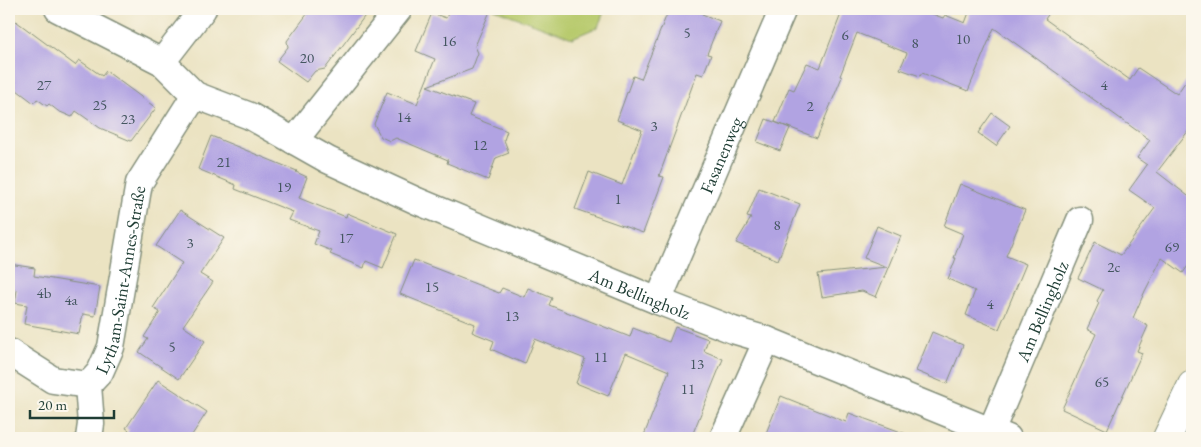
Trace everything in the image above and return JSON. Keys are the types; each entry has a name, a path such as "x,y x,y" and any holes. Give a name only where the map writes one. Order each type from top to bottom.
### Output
{"street":[{"name":"Am Bellingholz","path":"58,9 162,62 195,95 250,116 328,160 417,201 658,301 733,330 767,340 1000,434 1080,220"},
{"path":"162,62 203,9"},
{"path":"294,141 399,9"},
{"name":"Fasanenweg","path":"658,301 783,9"},
{"name":"Lytham-Saint-Annes-Straße","path":"89,438 91,424 88,385 100,372 112,347 139,183 195,95"},
{"path":"723,438 767,340"},
{"name":"Lytham-Saint-Annes-Straße","path":"9,352 53,380 88,385"},
{"path":"1167,438 1192,384"}],"green space":[{"path":"494,9 605,9 598,27 572,38"}],"building":[{"path":"311,9 370,9 325,69 315,71 306,82 277,61 288,47 287,41"},
{"path":"450,9 491,9 475,46 478,53 472,69 427,86 474,104 469,116 507,131 504,140 509,153 496,158 488,180 447,163 448,160 396,138 390,141 381,137 374,124 387,92 417,104 435,59 416,51 432,13 446,18"},
{"path":"669,9 704,9 702,14 720,21 707,54 711,55 703,75 697,73 659,176 664,177 643,233 575,209 589,172 622,185 642,130 617,120 633,76 641,79"},
{"path":"843,9 919,9 943,18 945,15 965,23 970,10 968,9 1052,9 1045,19 1130,80 1138,68 1177,94 1192,72 1192,126 1157,172 1192,199 1192,260 1183,273 1162,258 1145,291 1133,318 1148,326 1137,351 1142,353 1107,430 1062,409 1096,334 1087,329 1103,290 1078,278 1095,242 1121,255 1155,208 1129,190 1147,165 1137,158 1150,140 994,28 968,91 922,73 920,76 900,69 907,53 857,33 840,76 842,77 817,138 775,122 789,88 794,90 807,63 820,68"},
{"path":"9,16 75,65 79,60 102,76 106,71 156,108 131,141 100,128 76,111 72,117 58,111 49,104 47,106 37,99 34,103 9,84"},
{"path":"992,113 1010,126 996,146 978,133"},
{"path":"766,119 790,128 780,151 757,142"},
{"path":"211,136 297,171 307,177 299,198 346,217 347,213 397,234 383,268 366,261 364,268 330,254 332,251 314,244 319,231 289,220 293,212 235,189 236,185 198,169"},
{"path":"960,184 1025,210 1006,256 1026,264 999,329 966,315 975,291 948,279 963,234 944,226"},
{"path":"759,188 800,204 778,260 736,243 751,218 747,217"},
{"path":"180,210 224,238 200,274 213,282 183,326 205,341 179,379 139,352 148,339 144,337 160,312 153,308 182,263 156,246"},
{"path":"877,226 901,236 876,297 862,291 822,297 818,274 887,267 864,258"},
{"path":"414,260 499,293 502,288 524,297 528,288 552,298 549,305 630,337 633,328 669,342 675,327 708,339 704,351 723,359 691,438 643,438 669,371 626,353 608,396 576,383 585,359 535,339 525,364 491,349 494,341 472,332 475,324 400,294"},
{"path":"9,264 35,268 34,276 100,287 95,316 83,314 79,334 24,324 27,305 15,303 17,290 9,289"},
{"path":"932,332 963,345 947,384 916,371"},
{"path":"158,380 207,412 190,438 124,438 129,430 126,428"},
{"path":"781,396 846,422 849,413 912,436 911,438 764,438"}]}
